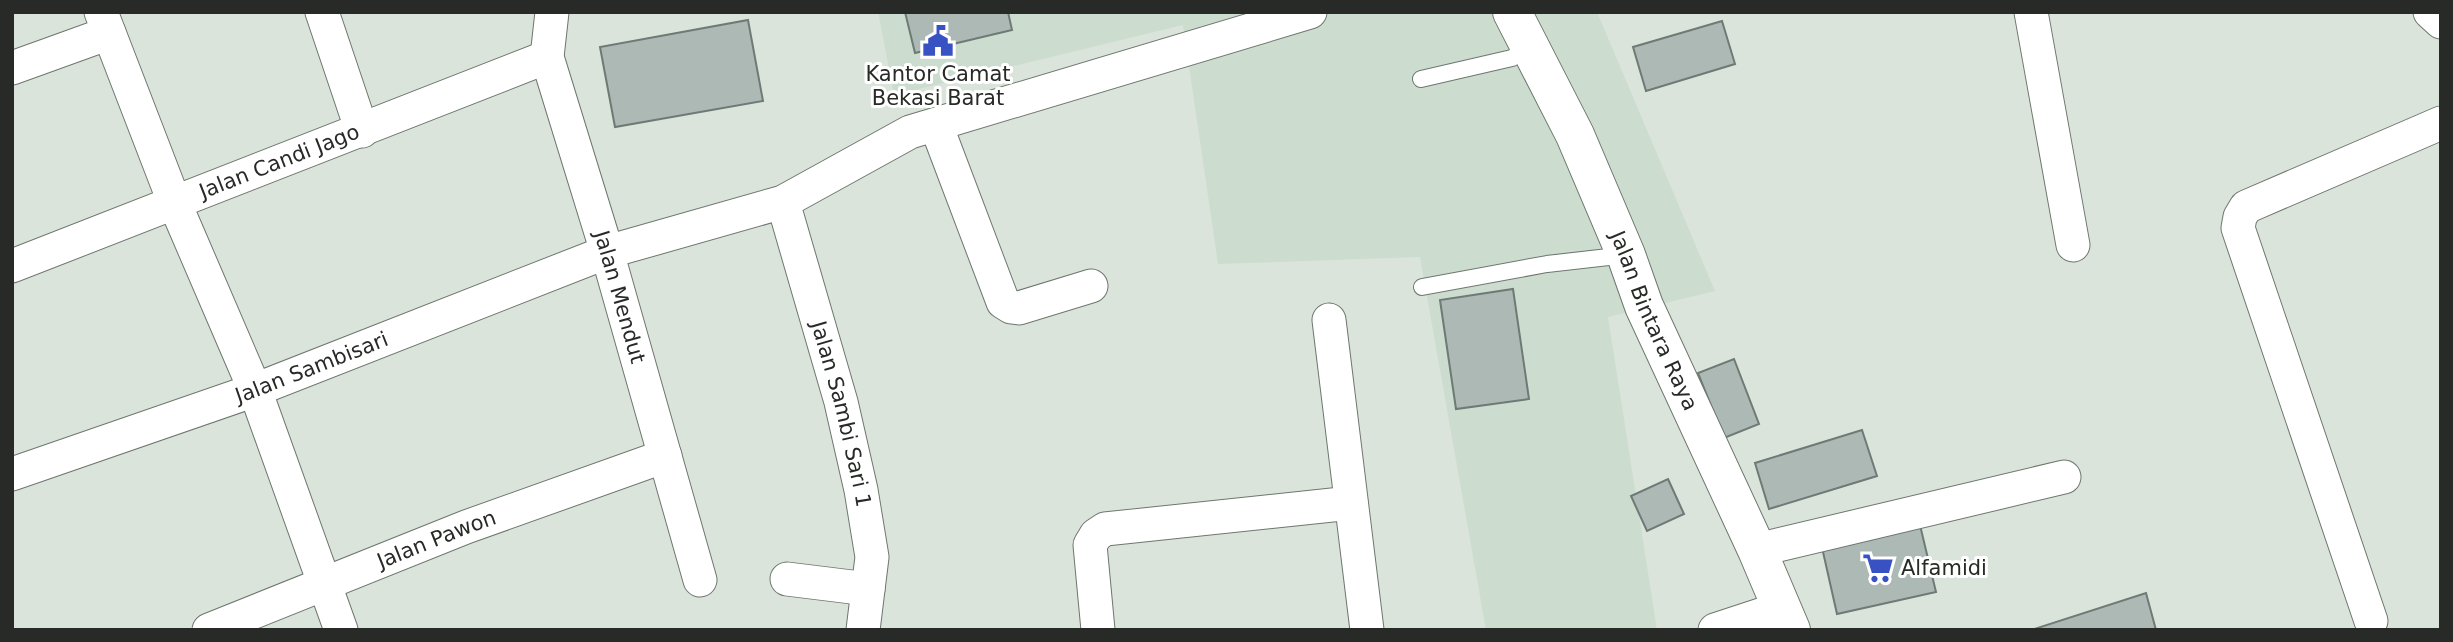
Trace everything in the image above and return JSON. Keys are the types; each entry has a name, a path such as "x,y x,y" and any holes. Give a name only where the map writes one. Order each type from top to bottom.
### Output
{"main road":[{"name":"Jalan Bintara Raya","path":"1512,12 1575,135 1626,255 1644,306 1787,619"}],"street":[{"path":"322,12 362,131"},
{"name":"Jalan Mendut","path":"552,12 547,57 607,252 700,580"},
{"name":"Jalan Sambisari","path":"12,474 254,390 607,252 783,202 909,132 1310,12"},
{"path":"2031,12 2073,245"},
{"path":"2430,12 2441,22"},
{"path":"12,68 105,23 175,204 254,390 341,630"},
{"name":"Jalan Candi Jago","path":"12,266 547,57"},
{"path":"2371,621 2238,228 2246,207 2441,123"},
{"path":"936,125 1003,302 1019,308 1091,286"},
{"name":"Jalan Sambi Sari 1","path":"783,202 841,402 861,490 872,557 863,630"},
{"path":"1329,320 1367,630"},
{"name":"Jalan Pawon","path":"209,630 466,527 665,456"},
{"path":"1757,550 2064,477"},
{"path":"1098,630 1090,545 1096,535 1105,529 1350,503"},
{"path":"787,579 868,589"},
{"path":"1715,630 1787,619"}],"lane":[{"path":"1421,79 1512,58 1529,48"},
{"path":"1422,287 1547,264 1626,255"}],"shaded area":[{"path":"878,12 1597,12 1715,291 1608,317 1657,630 1486,630 1420,257 1218,264 1183,25 894,95"}],"building":[{"name":"Kantor Camat Bekasi Barat","path":"905,12 1008,12 1012,30 915,53"},
{"path":"748,20 763,101 615,127 600,47"},
{"path":"1722,21 1735,64 1646,91 1633,47"},
{"path":"1513,289 1529,399 1456,409 1440,300"},
{"path":"1734,359 1759,424 1724,438 1698,373"},
{"path":"1862,430 1877,476 1769,509 1755,463"},
{"path":"1668,479 1684,514 1647,531 1631,496"},
{"name":"Alfamidi","path":"1919,521 1936,592 1837,614 1821,543"},
{"path":"2146,593 2156,630 2031,630"}],"place":[{"name":"Kantor Camat Bekasi Barat","path":"938,41"},
{"name":"Alfamidi","path":"1878,568"}]}
